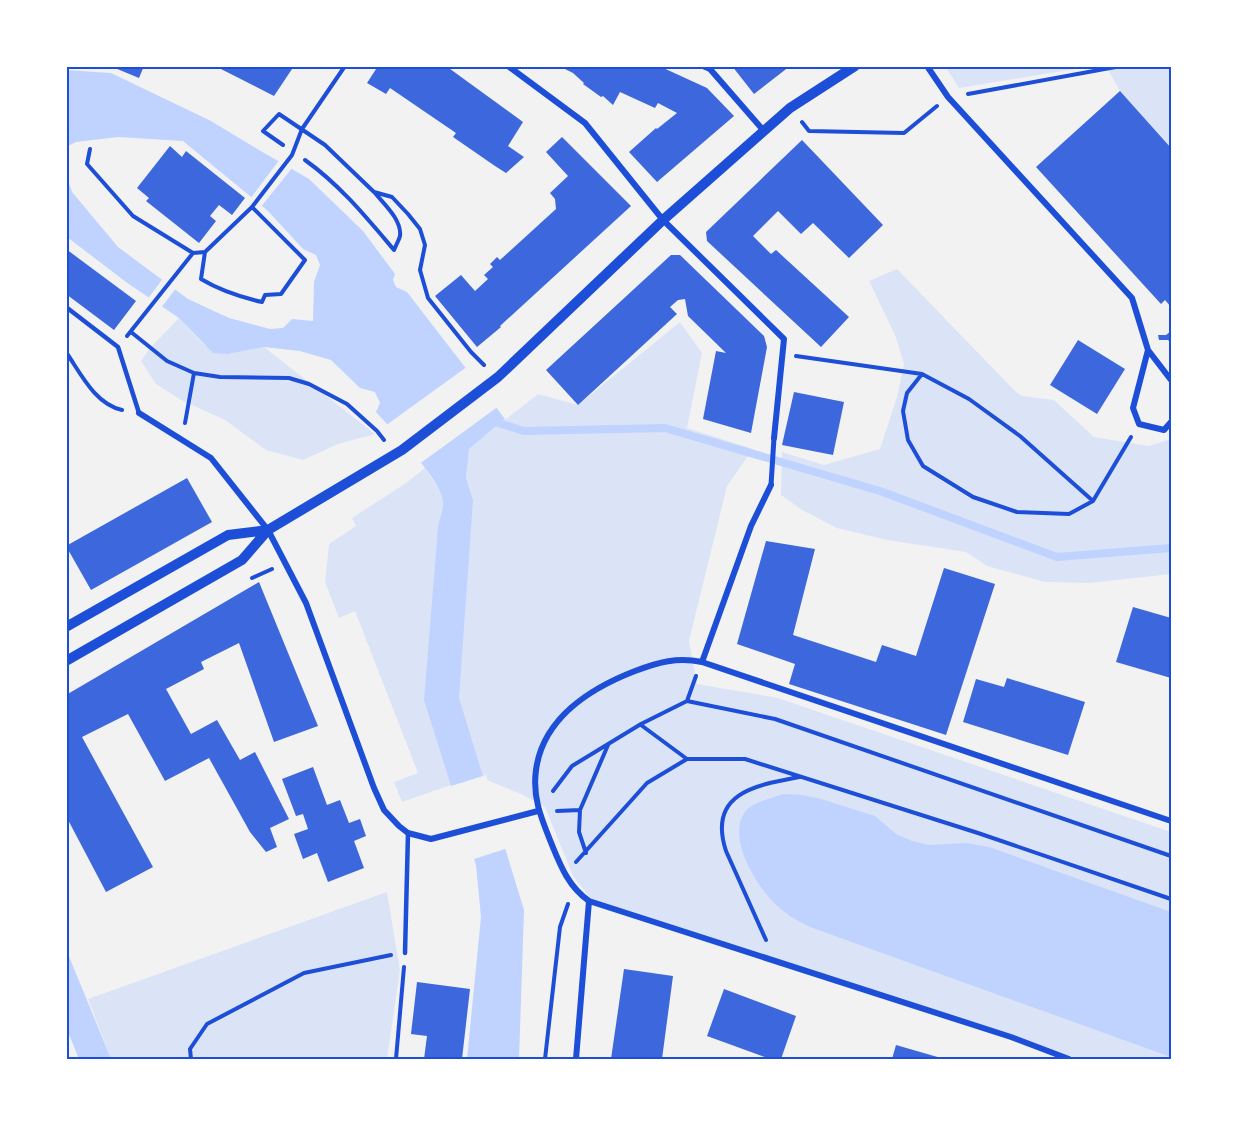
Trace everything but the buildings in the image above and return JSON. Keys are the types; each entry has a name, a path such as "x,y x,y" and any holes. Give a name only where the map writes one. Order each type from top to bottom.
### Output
{"street":[{"path":"508,66 585,123 663,220 784,339 771,485 751,526 702,662"},
{"path":"703,66 710,69 764,131"},
{"path":"66,660 242,560 268,530 399,453 498,377 663,220 790,108 855,66"},
{"path":"927,66 948,97 1132,298 1148,350 1171,380"},
{"path":"1148,350 1133,408 1139,424 1164,430 1171,422"},
{"path":"139,413 211,458 268,530 306,603 380,802 391,818 408,833 431,839 538,811"},
{"path":"66,627 228,535 268,530"},
{"path":"1069,1059 1011,1037 589,901 574,889 564,873 538,811 534,791 540,750 561,718 575,703 595,688 674,659 702,662 1171,821"},
{"path":"576,1059 589,901"}],"lane":[{"path":"66,307 118,347 139,413"},
{"path":"405,953 408,833"}],"path":[{"path":"252,207 305,260 281,294 265,295 262,302 231,294 201,279 206,252 252,207 292,155 302,129 345,66"},
{"path":"809,131 904,133 948,97 1120,66"},
{"path":"283,145 263,131 279,114 325,145 374,192 393,215 399,230 400,237 394,250 359,208 324,173 304,160"},
{"path":"90,149 87,164 133,216 193,253 206,252"},
{"path":"374,192 392,197 420,229 425,245 420,270 428,298 471,352 498,377"},
{"path":"118,347 193,253"},
{"path":"131,332 167,361 194,373 220,377 289,378 309,384 347,404 399,453"},
{"path":"66,352 98,397 110,407 139,413"},
{"path":"783,354 922,374 969,399 1020,436 1093,501"},
{"path":"182,440 194,373"},
{"path":"922,374 907,393 903,411 908,440 923,466 973,496 1017,512 1070,514 1093,501 1139,424"},
{"path":"687,701 702,662"},
{"path":"538,811 572,766 640,724 687,701 775,719 1171,856"},
{"path":"640,724 687,759"},
{"path":"586,853 579,832 580,810 608,744"},
{"path":"564,873 586,853 647,783 687,759 745,759 978,833 1171,899"},
{"path":"774,961 726,851 722,838 722,825 725,813 732,801 746,790 761,784 800,777"},
{"path":"538,811 580,810"},
{"path":"544,1059 560,927 574,889"},
{"path":"191,1059 190,1049 207,1024 304,973 405,953 396,1059"}],"shaded area":[{"path":"945,66 1093,66 959,88"},
{"path":"1106,66 1171,66 1171,148 1120,91"},
{"path":"897,269 1022,396 1054,400 1094,437 1149,446 1171,439 1171,574 1089,583 1045,582 987,566 966,552 887,540 837,528 802,510 781,495 782,452 824,465 880,449 897,397 904,364 895,335 869,281"},
{"path":"179,318 204,345 228,354 264,347 375,434 338,444 303,460 266,450 225,420 181,400 156,384 141,361 150,348"},
{"path":"680,322 702,353 687,428 753,449 727,486 689,641 697,684 778,698 1171,832 1171,1059 1079,1059 1011,1034 591,899 573,876 545,807 521,794 477,776 402,802 394,782 418,773 355,611 339,618 325,582 329,544 356,526 352,518 425,468 444,502 473,500 466,478 469,448 538,394 578,405"},
{"path":"387,892 400,970 387,1059 111,1059 88,999"}],"water":[{"path":"66,70 111,73 211,121 309,179 363,231 395,274 393,280 396,287 407,292 505,419 469,449 466,478 473,500 459,698 524,910 519,1059 467,1059 481,917 476,865 424,700 438,528 443,504 440,492 415,455 376,412 380,403 375,392 360,388 331,360 300,351 264,347 228,354 213,353 179,318 126,282 67,237 66,174 72,192 118,247 188,299 229,318 270,329 283,328 292,319 313,321 314,282 320,265 316,255 303,249 268,211 183,141 118,137 76,142 66,147"},
{"path":"783,794 821,799 875,816 896,834 912,841 929,845 967,843 989,847 1171,912 1171,1057 810,927 788,915 773,902 755,879 742,850 739,836 740,823 748,809 762,801"},
{"path":"66,949 111,1059 79,1059 66,1027"}],"pier":[{"path":"280,159 293,167 260,208 250,199"},
{"path":"164,277 177,287 160,309 147,300"},
{"path":"468,366 499,406 418,465 385,426"},
{"path":"486,775 508,848 471,860 448,787"}],"waterway":[{"path":"489,420 524,431 665,428 880,491 1057,557 1171,548"}]}
